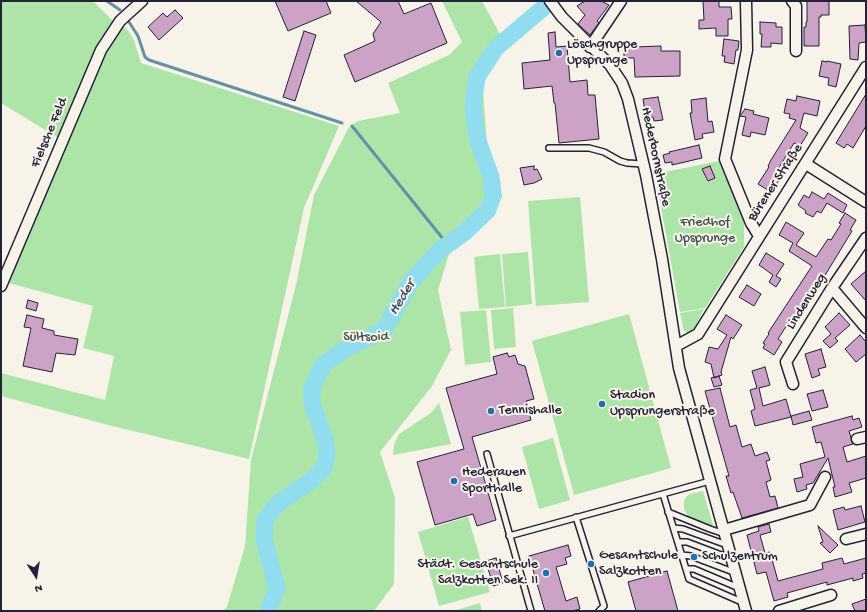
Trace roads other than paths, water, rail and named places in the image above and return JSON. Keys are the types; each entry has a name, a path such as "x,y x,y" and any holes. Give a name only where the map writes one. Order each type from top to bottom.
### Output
{"street":[{"name":"Fielsche Feld","path":"1,286 101,50 120,21 142,1"},
{"name":"Hederbornstraße","path":"550,1 556,10 590,47 610,66 622,83 628,99 644,164 662,259 679,368 745,607"},
{"path":"590,47 621,1"},
{"path":"746,1 747,50 725,159 751,223 759,236"},
{"path":"792,1 796,6 796,50"},
{"name":"Bürener Straße","path":"676,346 698,334 866,67"},
{"path":"806,164 866,202"},
{"name":"Lindenweg","path":"793,384 786,362 832,288 866,238"},
{"path":"832,288 866,328"},
{"path":"725,532 810,505 825,477"},
{"path":"846,539 866,534"},
{"path":"779,611 831,595"}],"lane":[{"path":"549,148 588,148 604,152 620,161 644,164"},
{"path":"487,454 531,611"},
{"path":"509,536 710,481"},
{"path":"663,494 690,580 745,607"},
{"path":"668,512 710,529 725,532"},
{"path":"576,517 604,606 599,611"},
{"path":"674,528 683,529 728,546"},
{"path":"678,542 687,542 732,559"},
{"path":"682,555 691,556 736,573"},
{"path":"686,569 694,569 740,588"}],"waterway":[{"path":"107,1 120,10"},
{"name":"Heder","path":"268,611 277,588 264,538 265,520 277,504 308,483 323,470 327,455 325,440 312,403 312,387 323,365 342,351 384,330 411,282 440,250 464,233 488,210 493,196 491,177 478,141 473,108 477,77 496,48 543,8 549,1"},
{"path":"129,22 138,36 145,57 149,60 342,123"},
{"path":"352,126 448,245"}],"place":[{"name":"Löschgruppe Upsprunge","path":"559,53"},
{"name":"Stadion Upsprungerstraße","path":"602,404"},
{"name":"Tennishalle","path":"491,411"},
{"name":"Hederauen Sporthalle","path":"454,481"},
{"name":"Schulzentrum","path":"694,557"},
{"name":"Gesamtschule Salzkotten","path":"591,564"},
{"name":"Städt. Gesamtschule Salzkotten Sek. II","path":"546,573"}],"park label":[{"name":"Friedhof Upsprunge","path":"705,232"},
{"name":"Sültsoid","path":"366,338"}]}
